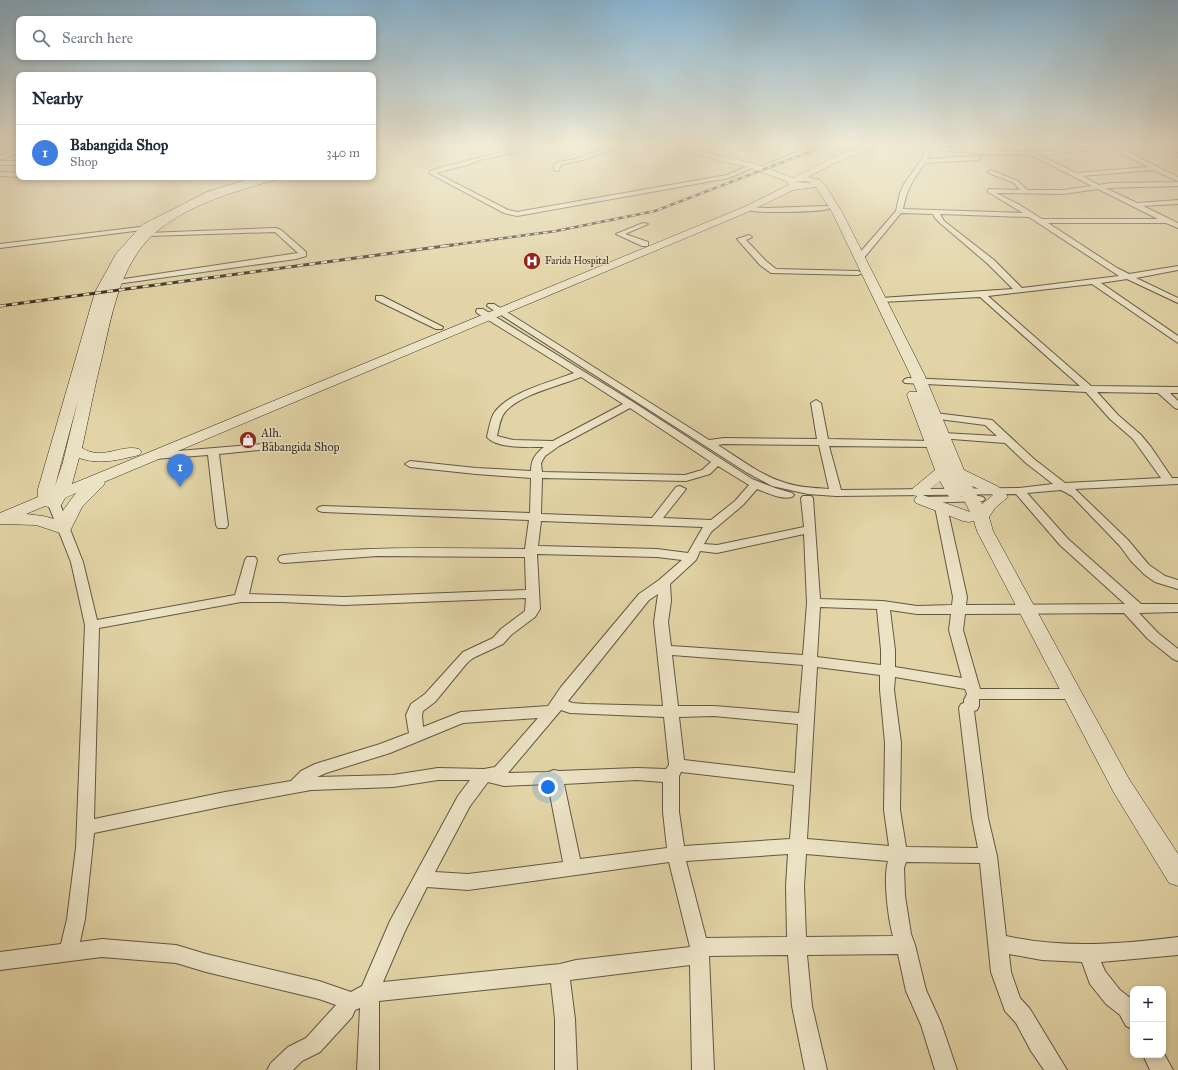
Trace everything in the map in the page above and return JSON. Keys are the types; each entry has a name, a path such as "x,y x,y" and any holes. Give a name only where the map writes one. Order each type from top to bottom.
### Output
{"main road":[{"path":"54,494 101,292 120,256 149,230 204,196"},
{"path":"54,494 73,449 107,309 117,282 133,252 149,230 215,196"},
{"path":"0,508 54,494 153,456 645,244 770,196"},
{"path":"0,519 54,494 134,452 304,382 383,356 439,328 490,311 747,209 775,196"},
{"path":"820,196 914,381 935,416 938,440"},
{"path":"827,196 837,212 881,300 950,472 1029,609 1072,694 1122,786 1178,875"},
{"path":"73,449 80,454 99,457 116,456 134,452"},
{"path":"0,522 20,519 38,520 52,523 63,529 70,512 81,497 95,484 119,469"},
{"path":"950,472 996,494 978,522"},
{"path":"950,472 920,496 941,507 978,522"}],"street":[{"path":"476,196 506,212 517,214 621,196"},
{"path":"860,257 899,211 902,196"},
{"path":"996,196 1016,205 1114,270 1178,301"},
{"path":"1118,196 1178,226"},
{"path":"1137,205 1178,202"},
{"path":"747,209 767,210 827,208"},
{"path":"899,211 1029,215"},
{"path":"936,212 937,217 942,222 991,262 1019,290"},
{"path":"1041,221 1168,221"},
{"path":"644,224 619,234 645,244"},
{"path":"0,246 95,234 149,230 276,230 279,231 303,254 296,257 117,282"},
{"path":"749,237 741,239 763,263 774,271 858,273"},
{"path":"881,300 921,299 1094,282 1178,268"},
{"path":"1094,282 1178,340"},
{"path":"980,293 1072,373 1114,417 1142,443 1173,481"},
{"path":"379,298 439,328"},
{"path":"490,311 582,374 755,485 771,491 807,498 962,495 996,494 1063,486 1173,481"},
{"path":"490,311 750,470 776,484 836,493 920,496"},
{"path":"555,444 519,444 495,440 492,437 499,412 506,406 522,397 582,374"},
{"path":"914,381 1088,389 1178,390"},
{"path":"1161,390 1178,406"},
{"path":"816,403 823,442 836,493"},
{"path":"417,735 414,715 416,708 430,698 462,660 468,655 498,641 506,632 530,614 533,609 531,552 536,516 536,463 541,454 555,444 630,404"},
{"path":"935,416 988,422 1030,461 1076,494 1150,572 1178,586"},
{"path":"707,443 724,441 823,442 1006,440"},
{"path":"153,456 274,446"},
{"path":"213,451 222,525"},
{"path":"410,464 476,472 537,475 686,478 706,472 718,461"},
{"path":"368,1070 370,1020 369,993 397,927 464,801 485,776 500,772 644,597 664,583 694,552 707,530 739,503 755,485"},
{"path":"656,521 661,512 680,489"},
{"path":"1019,491 1064,542 1132,608 1153,636 1178,656"},
{"path":"54,494 63,529 77,562 92,625 85,848 76,919 70,944 71,952"},
{"path":"807,498 814,603 795,886 797,946 802,1006 816,1070"},
{"path":"941,507 960,598 956,630 973,690 971,700 972,706 966,708 967,723 980,818 988,856 1001,972 1012,1004 1024,1016 1038,1044 1045,1052 1056,1070"},
{"path":"323,508 715,524"},
{"path":"284,559 322,554 370,553 694,552 717,549 810,529"},
{"path":"247,598 251,560"},
{"path":"664,583 664,600 661,622 671,712 674,771 672,812 676,854 699,951 703,1070"},
{"path":"92,625 247,598 344,601 532,594"},
{"path":"814,603 883,605 917,610 1178,608"},
{"path":"883,605 888,650 886,671 888,714 893,743 892,810 899,854 895,868 896,896 902,934 906,945 916,991 931,1023 946,1070"},
{"path":"664,650 724,652 810,661 886,671 973,690 1072,694"},
{"path":"297,786 308,775 321,768 384,749 461,718 555,707 671,712 714,711 806,719"},
{"path":"85,828 225,799 271,792 297,786 311,784 393,781 438,774 479,774 504,780 554,776 636,774 674,771 802,780"},
{"path":"554,776 572,868"},
{"path":"422,879 468,882 676,854 798,846 899,854 988,856"},
{"path":"998,943 1033,950 1118,953 1178,946"},
{"path":"347,1004 369,993 560,973 576,969 699,951 797,946 906,945"},
{"path":"0,961 102,948 176,954 206,963 319,990 345,999 347,1004 345,1010 313,1045 293,1062 278,1070"},
{"path":"1088,952 1097,977 1113,997 1121,1002 1130,1014"},
{"path":"560,973 565,1019 566,1070"},
{"path":"1155,1058 1162,1070"}],"railway":[{"path":"445,246 556,231 655,211 694,196"},
{"path":"0,306 452,245"}],"place":[{"name":"Farida Hospital","path":"532,261"},
{"name":"Alh. Babangida Shop","path":"248,440"},
{"name":"Babangida Shop","path":"180,487"}]}
